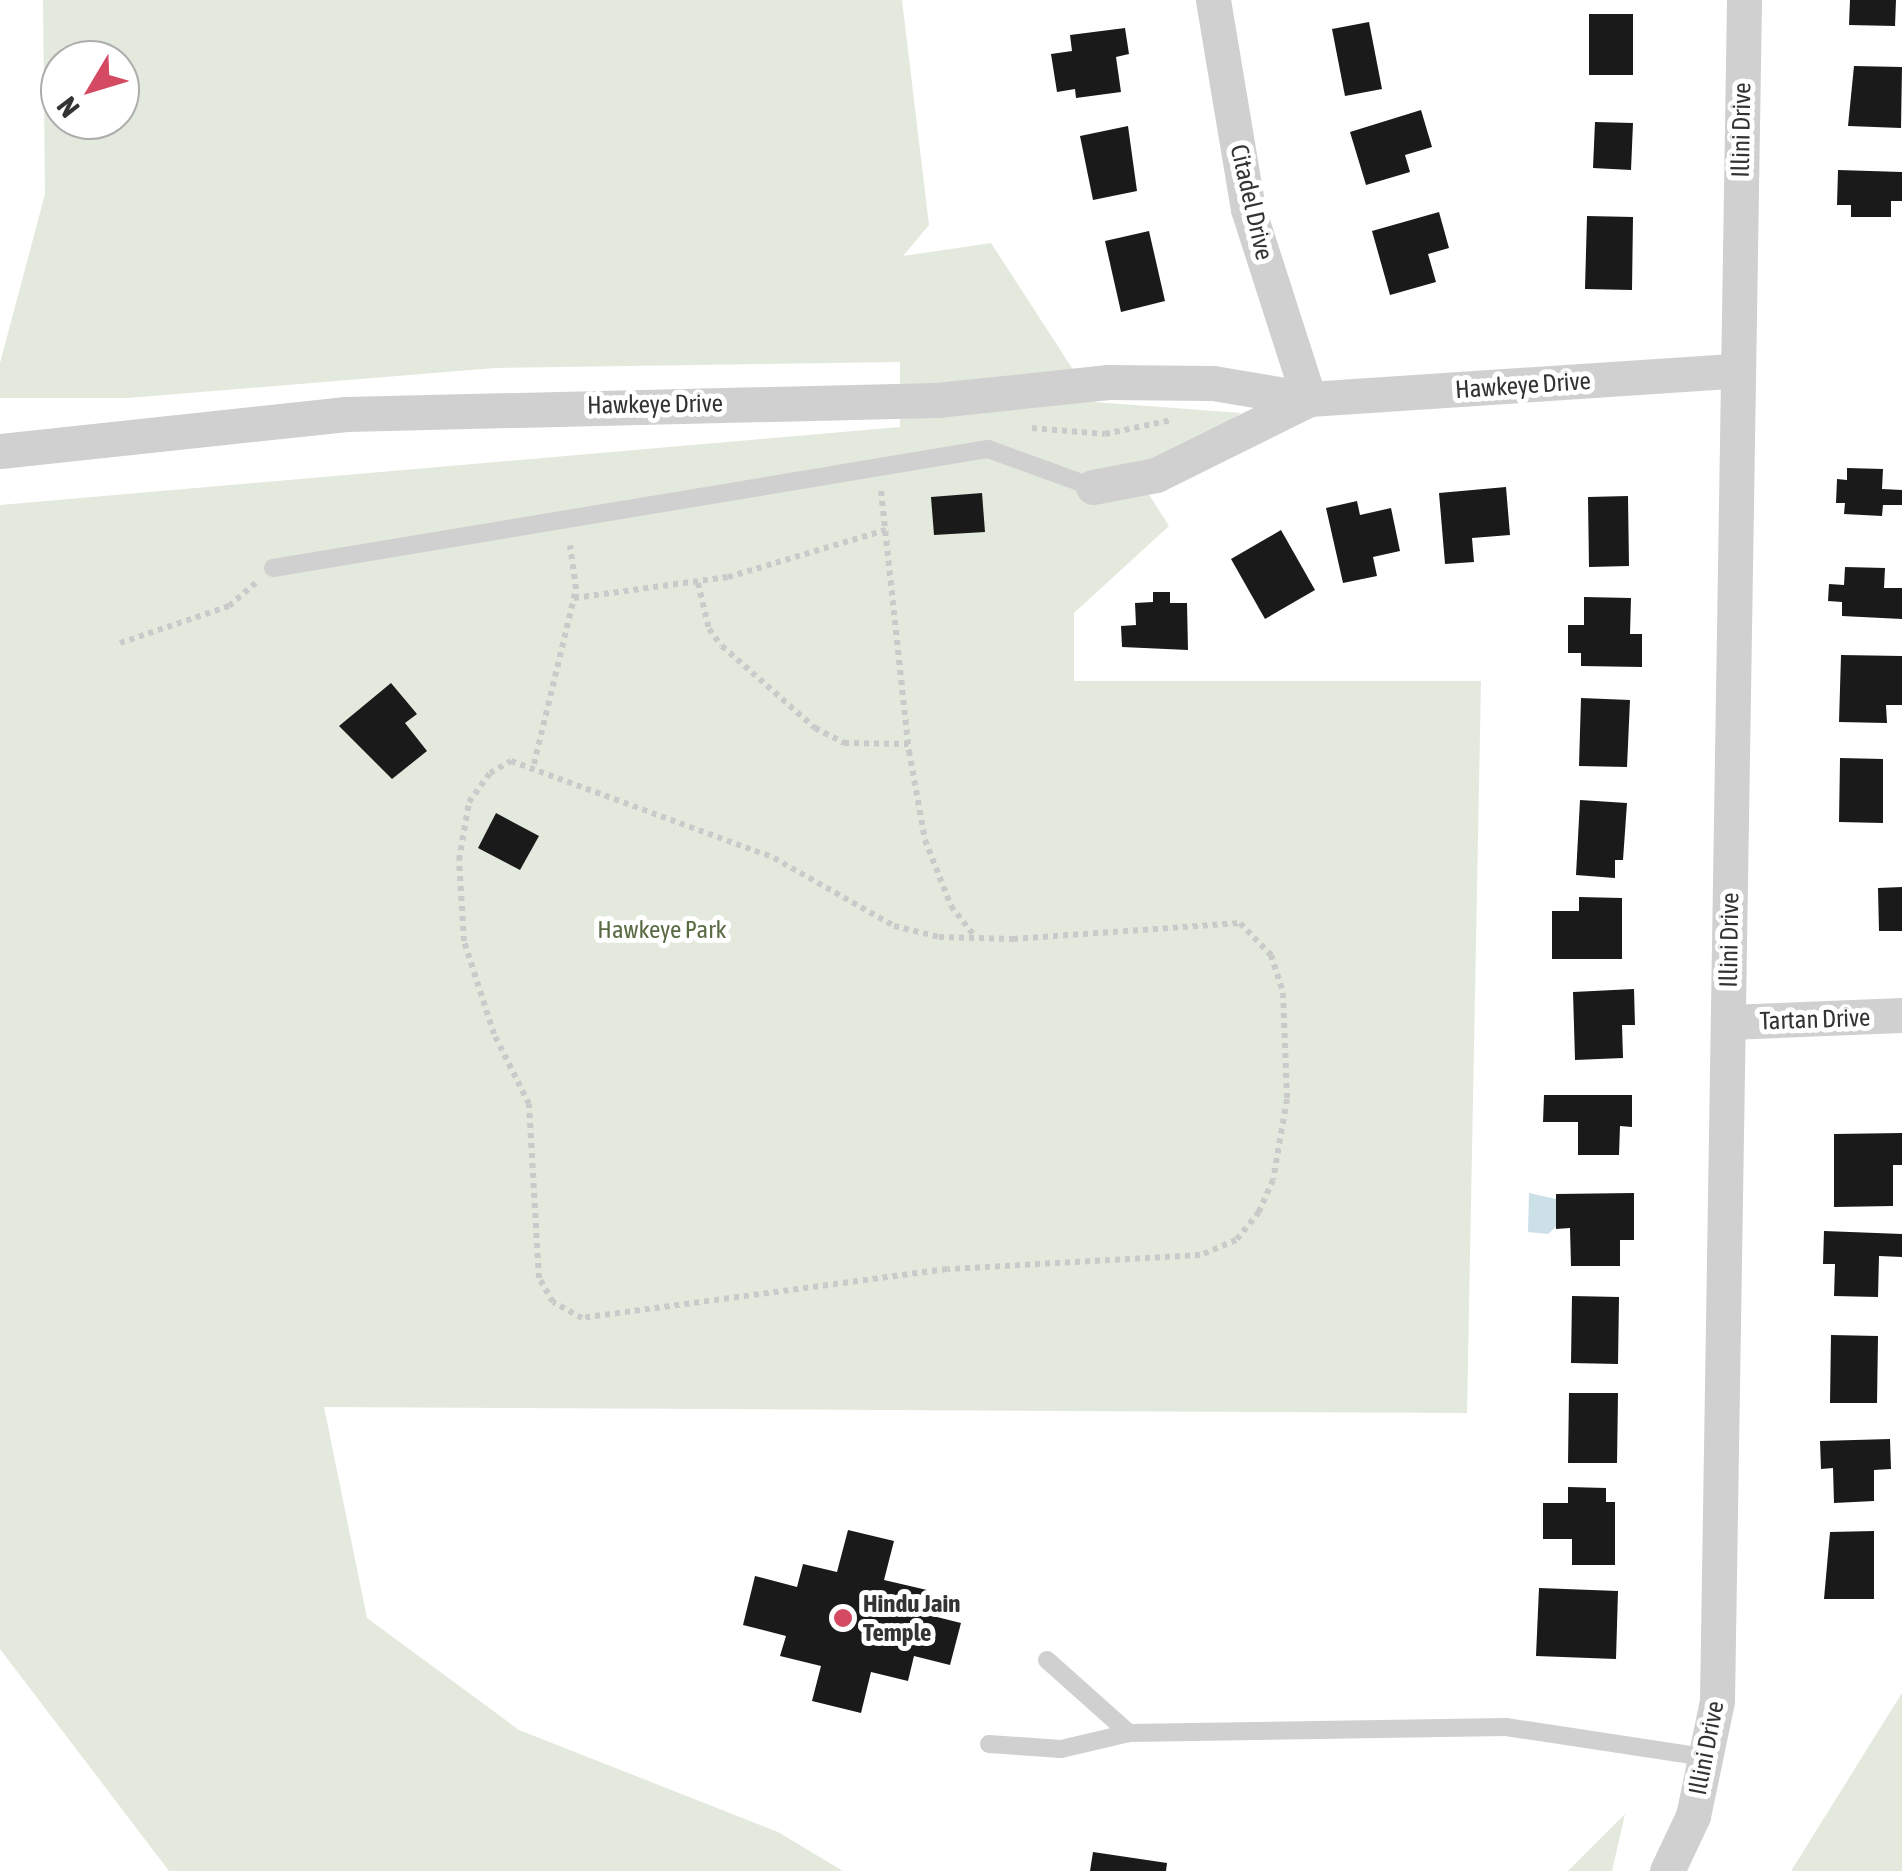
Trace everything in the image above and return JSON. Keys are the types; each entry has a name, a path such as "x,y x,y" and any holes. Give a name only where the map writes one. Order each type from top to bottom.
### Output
{"street":[{"name":"Citadel Drive","path":"1213,0 1248,208 1310,399"},
{"name":"Illini Drive","path":"1667,1871 1694,1816 1717,1701 1744,0"},
{"name":"Hawkeye Drive","path":"0,451 346,414 937,400 1108,382 1213,382 1310,399 1736,372"},
{"name":"Hawkeye Drive","path":"1093,487 1156,475 1310,399"},
{"name":"Tartan Drive","path":"1728,1022 1902,1015"}],"lane":[{"path":"273,568 988,449 1093,487"},
{"path":"1047,1660 1129,1733"},
{"path":"989,1744 1060,1749 1129,1733 1506,1727 1705,1757"}],"path":[{"path":"1013,428 1105,434 1143,432 1187,416"},
{"path":"877,468 908,744 925,840 951,906 976,938"},
{"path":"534,764 574,598 566,519"},
{"path":"574,598 698,583 796,562 886,530"},
{"path":"120,643 229,606 273,568"},
{"path":"698,583 709,629 722,646 815,728 844,743 908,744"},
{"path":"511,761 534,764 607,800 774,858 894,926 976,938 1201,923 1240,924 1258,936 1284,994 1288,1099 1273,1180 1236,1240 1200,1255 948,1270 582,1318 553,1302 539,1278 530,1104 494,1034 464,941 459,860 469,802 490,773 511,761"}],"green space":[{"name":"Hawkeye Park","path":"43,0 902,0 929,225 903,256 991,243 1094,402 1241,413 1141,482 1169,526 1074,613 1074,681 1481,681 1467,1413 324,1407 367,1618 519,1730 778,1832 843,1871 169,1871 0,1649 0,505 900,427 900,362 495,368 128,398 0,398 0,363 45,194 44,140 140,140 140,40 43,40"},
{"path":"1902,1693 1902,1871 1791,1871"},
{"path":"1625,1814 1612,1871 1568,1871"}],"shaded area":[{"path":"1529,1193 1556,1199 1557,1226 1548,1234 1528,1232"}],"building":[{"path":"1850,0 1896,0 1895,26 1849,25"},
{"path":"1589,14 1633,14 1633,75 1589,75"},
{"path":"1369,22 1382,89 1345,96 1332,29"},
{"path":"1125,28 1129,54 1116,57 1121,92 1076,98 1075,89 1057,92 1051,54 1072,51 1070,35"},
{"path":"1854,66 1902,67 1901,128 1848,126"},
{"path":"1421,110 1432,147 1405,155 1410,172 1366,185 1350,132"},
{"path":"1595,122 1633,123 1631,170 1593,168"},
{"path":"1128,126 1137,191 1093,200 1080,136"},
{"path":"1838,170 1902,172 1902,201 1891,201 1891,217 1851,217 1851,205 1837,205"},
{"path":"1439,212 1449,248 1428,254 1436,282 1390,295 1372,231"},
{"path":"1587,216 1633,217 1632,290 1585,289"},
{"path":"1149,231 1165,301 1121,312 1105,241"},
{"path":"1847,468 1883,469 1882,489 1902,490 1902,505 1883,505 1882,516 1844,514 1845,503 1836,503 1837,479 1847,480"},
{"path":"1506,487 1510,535 1472,538 1474,562 1445,564 1439,493"},
{"path":"982,493 985,532 934,535 931,497"},
{"path":"1628,496 1629,566 1589,567 1588,497"},
{"path":"1357,501 1360,515 1391,508 1400,551 1373,557 1377,576 1343,583 1326,508"},
{"path":"1281,530 1315,590 1265,619 1231,559"},
{"path":"1845,567 1885,568 1884,588 1902,588 1902,619 1842,616 1842,602 1828,601 1829,584 1844,585"},
{"path":"1153,592 1170,592 1170,603 1187,603 1188,650 1122,647 1121,626 1136,625 1135,603 1153,602"},
{"path":"1584,597 1631,598 1630,634 1642,634 1642,667 1581,666 1581,653 1568,653 1568,625 1584,625"},
{"path":"1841,655 1902,656 1902,705 1886,705 1887,723 1839,722"},
{"path":"391,683 417,714 405,723 427,751 392,779 339,726"},
{"path":"1581,698 1630,700 1627,767 1579,766"},
{"path":"1840,758 1883,759 1883,823 1839,822"},
{"path":"1580,800 1627,803 1623,860 1615,860 1615,878 1576,875"},
{"path":"496,813 539,836 520,870 478,848"},
{"path":"1902,887 1902,931 1879,931 1878,888"},
{"path":"1579,897 1622,898 1622,959 1552,959 1552,911 1579,911"},
{"path":"1634,989 1635,1025 1622,1025 1623,1058 1575,1060 1573,992"},
{"path":"1544,1095 1632,1095 1632,1127 1620,1126 1619,1155 1578,1155 1578,1122 1543,1122"},
{"path":"1902,1133 1902,1165 1893,1165 1893,1206 1834,1207 1834,1134"},
{"path":"1634,1193 1634,1240 1620,1240 1620,1266 1571,1266 1570,1228 1556,1229 1556,1194"},
{"path":"1824,1231 1902,1234 1902,1257 1879,1256 1878,1297 1834,1296 1835,1264 1823,1264"},
{"path":"1572,1296 1619,1297 1618,1364 1571,1363"},
{"path":"1831,1335 1878,1336 1877,1403 1830,1403"},
{"path":"1569,1393 1618,1393 1617,1463 1568,1463"},
{"path":"1890,1439 1891,1469 1874,1470 1874,1501 1834,1503 1833,1468 1821,1469 1820,1441"},
{"path":"1568,1487 1606,1488 1606,1502 1615,1502 1615,1565 1572,1565 1572,1539 1543,1539 1543,1503 1568,1503"},
{"name":"Hindu Jain Temple","path":"848,1530 894,1541 884,1580 927,1590 921,1613 961,1623 950,1665 914,1656 908,1681 871,1672 861,1713 812,1701 821,1666 780,1656 786,1636 743,1625 755,1576 797,1587 803,1564 837,1572"},
{"path":"1874,1531 1874,1599 1824,1599 1830,1532"},
{"path":"1539,1588 1618,1591 1616,1659 1536,1656"},
{"path":"1093,1852 1167,1863 1166,1871 1090,1871"}],"place":[{"name":"Hindu Jain Temple","path":"843,1618"}]}
